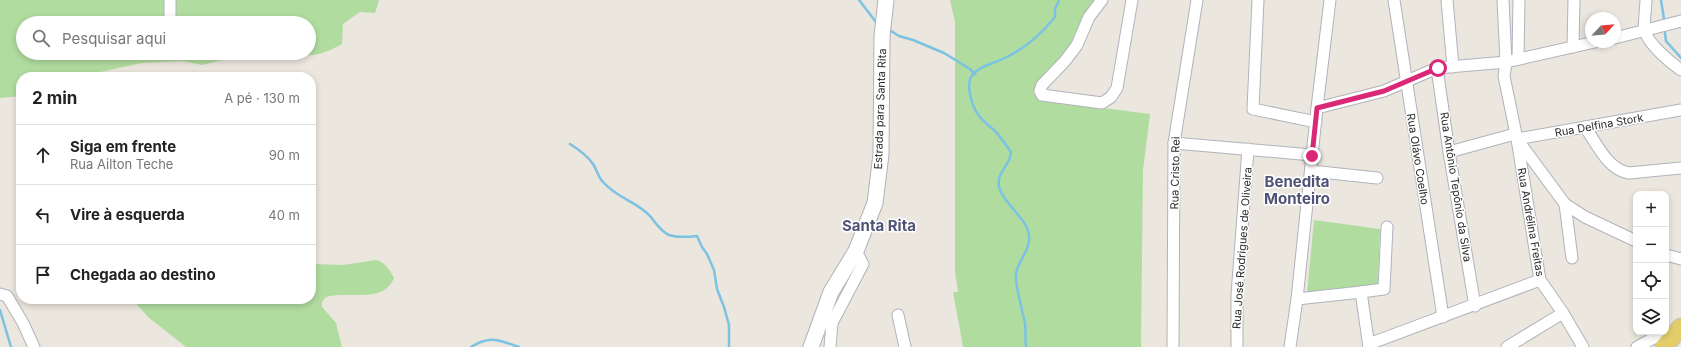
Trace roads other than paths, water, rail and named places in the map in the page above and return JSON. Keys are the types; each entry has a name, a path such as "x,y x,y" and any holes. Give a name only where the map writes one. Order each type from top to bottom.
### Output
{"main road":[{"name":"Estrada para Santa Rita","path":"811,347 831,292 856,251 875,203 881,154 882,36 886,0"},
{"path":"1664,347 1681,327"}],"street":[{"path":"170,0 170,15"},
{"path":"1102,0 1088,17 1077,45 1065,61 1042,85 1040,91 1042,95 1102,103 1111,98 1117,88 1132,0"},
{"name":"Rua Cristo Rei","path":"1172,347 1174,143 1197,0"},
{"path":"1258,0 1253,109 1316,122"},
{"path":"1290,347 1298,299 1317,108 1330,0"},
{"name":"Rua Olávo Coelho","path":"1394,0 1443,317"},
{"path":"1447,0 1453,67"},
{"name":"Rua Andrélina Freitas","path":"1503,0 1506,62 1504,76 1516,137 1540,280 1563,313 1583,347"},
{"path":"1518,59 1519,0"},
{"path":"1573,47 1574,0"},
{"path":"1646,0 1644,31 1652,43 1672,64 1681,70"},
{"path":"1621,37 1681,21"},
{"path":"1317,108 1384,91 1438,68 1506,62 1585,44"},
{"name":"Rua Antônio Tepônio da Silva","path":"1438,68 1449,152 1475,306"},
{"name":"Rua Delfina Stork","path":"1516,137 1585,128 1681,110"},
{"path":"1585,128 1611,164 1622,172 1629,173 1681,168"},
{"path":"1449,152 1516,137 1565,204 1585,217 1633,240"},
{"path":"1174,143 1312,156"},
{"name":"Rua José Rodrigues de Oliveira","path":"1236,347 1237,295 1248,149"},
{"path":"1311,171 1377,178"},
{"path":"1565,204 1572,258"},
{"path":"1298,299 1384,289 1387,227"},
{"path":"830,347 832,323 863,264 856,251"},
{"path":"1669,256 1681,259"},
{"path":"1361,292 1369,346 1540,280"},
{"path":"0,294 7,296 23,323 34,347"},
{"path":"1507,347 1563,313"},
{"path":"898,315 905,347"},
{"path":"1669,330 1681,324"},
{"path":"1637,347 1660,335"}],"waterway":[{"path":"859,0 876,22"},
{"path":"1026,347 1025,323 1017,290 1016,274 1028,245 1029,235 1023,221 1006,200 999,186 1000,175 1011,156 1011,152 996,132 977,113 973,105 969,85 971,77 978,70 1012,54 1038,35 1055,17 1055,9 1059,0"},
{"path":"1661,0 1664,19"},
{"path":"891,31 899,36 913,40 944,53 970,69 975,74"},
{"path":"1665,33 1666,41 1681,58"},
{"path":"570,144 591,161 601,180 614,192 645,211 663,231 676,237 697,236 714,270 717,289 729,325 729,347"},
{"path":"0,310 11,347"},
{"path":"471,347 489,340 505,342 519,347"}],"district":[{"name":"Benedita Monteiro","path":"1297,190"},
{"name":"Santa Rita","path":"879,226"}]}
